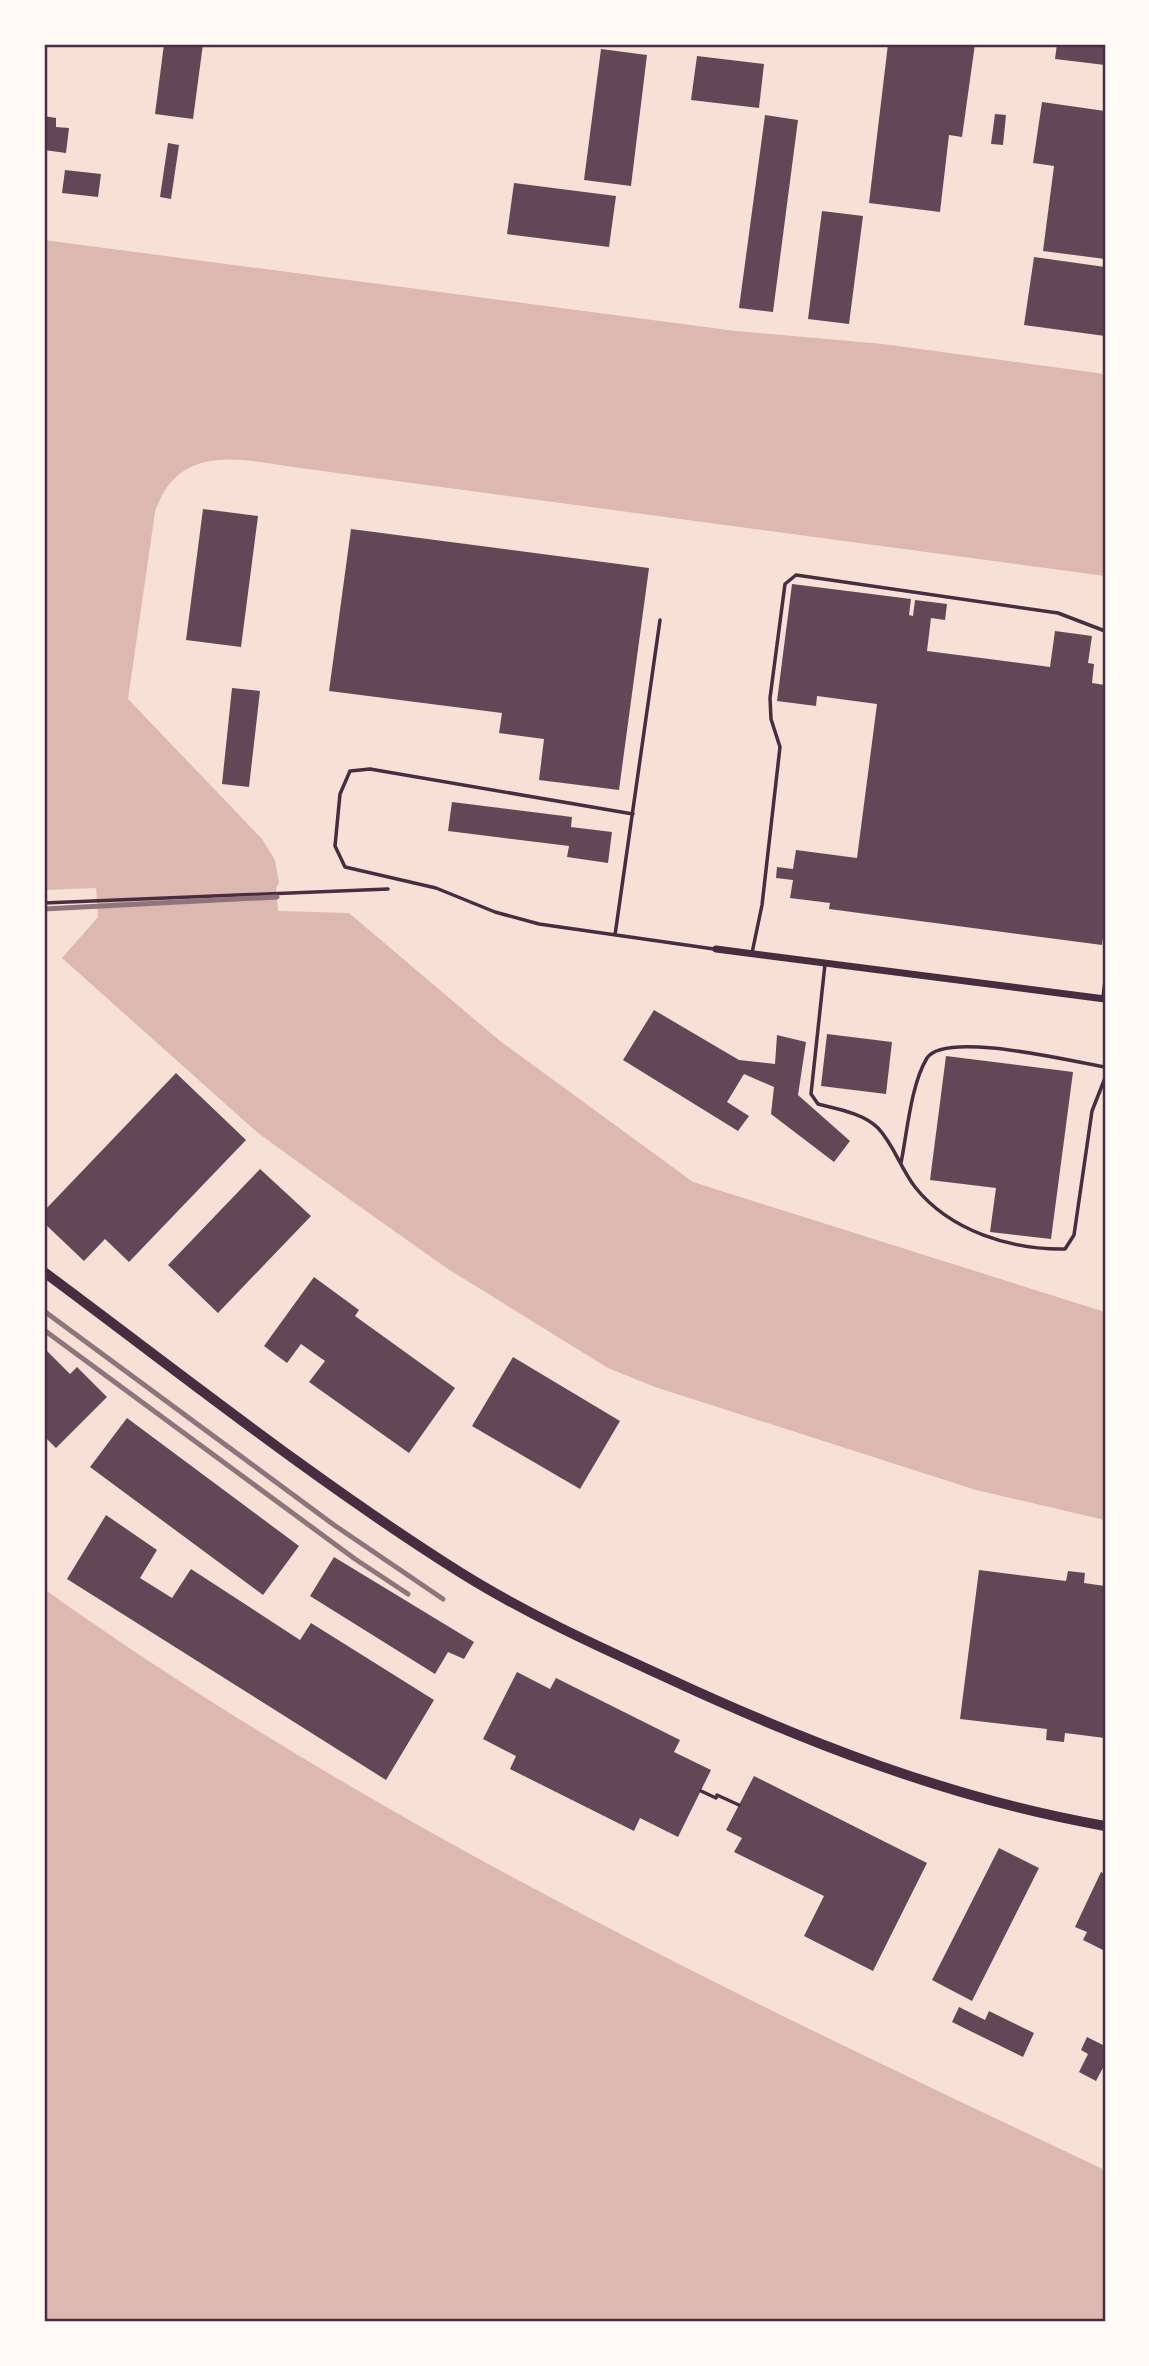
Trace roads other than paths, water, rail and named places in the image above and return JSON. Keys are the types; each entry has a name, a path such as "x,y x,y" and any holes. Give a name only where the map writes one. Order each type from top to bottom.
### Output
{"street":[{"path":"716,949 826,961 1104,999"},
{"path":"44,1272 352,1500 459,1572 557,1627 734,1708 864,1761 920,1781 1023,1809 1105,1826"}],"lane":[{"path":"752,953 762,905 780,747 771,719 770,698 785,584 790,578 796,575 1058,613 1105,631"},
{"path":"615,935 660,620"},
{"path":"633,814 370,769 350,771 340,794 335,846 345,867 436,888 495,912 539,923 716,949"},
{"path":"826,961 811,1094 818,1104 853,1114 876,1126 914,1186 938,1211 968,1231 1044,1249 1065,1249 1074,1235 1091,1111 1105,1078"},
{"path":"1104,999 1105,981"},
{"path":"901,1163 918,1082 928,1057 936,1050 969,1045 1105,1067"}],"railway":[{"path":"44,909 277,897"},
{"path":"44,1311 334,1525 443,1599"},
{"path":"44,1330 355,1559 408,1594"}]}
